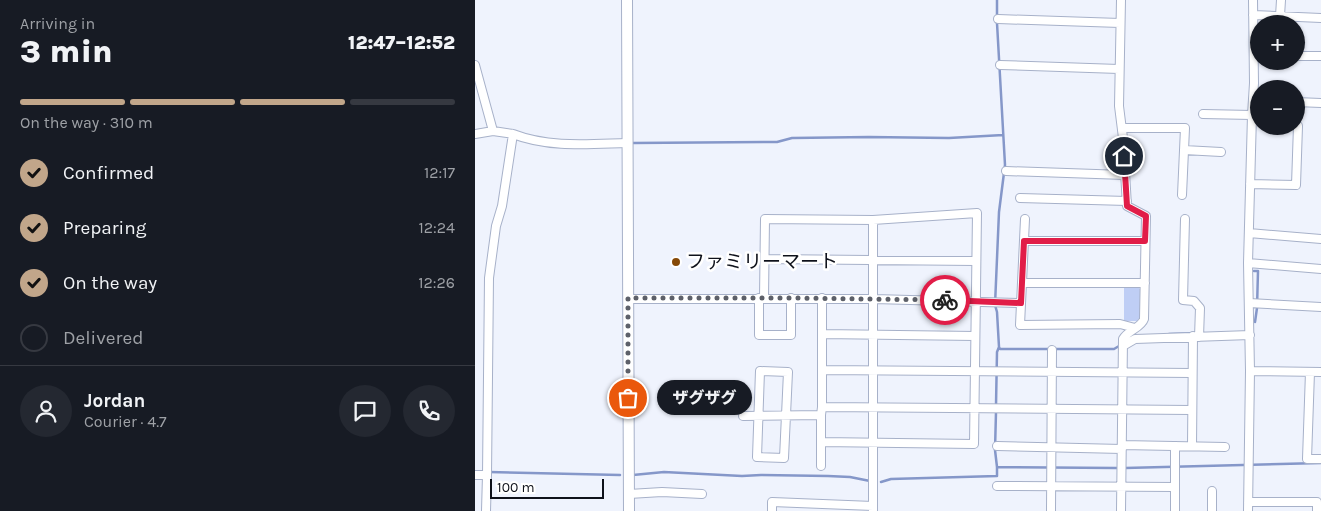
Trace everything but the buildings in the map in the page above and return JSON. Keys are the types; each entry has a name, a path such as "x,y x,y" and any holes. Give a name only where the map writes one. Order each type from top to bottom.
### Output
{"street":[{"path":"627,0 629,511"},
{"path":"1121,0 1119,106 1127,206 1146,216 1144,319 1123,339 1121,511"},
{"path":"1253,0 1253,15"},
{"path":"1280,15 1281,0"},
{"path":"1305,17 1321,18"},
{"path":"998,19 1120,23"},
{"path":"1305,56 1321,56"},
{"path":"475,65 493,131"},
{"path":"1000,66 1119,69"},
{"path":"1305,102 1321,103"},
{"path":"1203,114 1250,115"},
{"path":"1122,128 1185,128 1182,195"},
{"path":"475,134 493,131 513,134 525,139 572,145 627,143"},
{"path":"486,511 489,278 496,226 502,206 513,134"},
{"path":"1247,511 1251,334 1249,328 1255,304 1249,263 1251,135"},
{"path":"1250,184 1296,185 1298,135"},
{"path":"1184,150 1221,152"},
{"path":"1006,171 1125,175"},
{"path":"1020,198 1127,201"},
{"path":"791,298 791,335 759,335 765,259 765,219 873,220 977,213 974,444 821,442"},
{"path":"1025,219 1020,325 1120,324 1135,328"},
{"path":"1185,219 1183,300 1194,301 1199,308 1198,335 1192,374 1192,446"},
{"path":"772,511 772,502 873,509 873,220"},
{"path":"1249,233 1321,239"},
{"path":"1024,241 1145,241"},
{"path":"765,259 976,261"},
{"path":"1249,263 1321,269"},
{"path":"1022,282 1145,282"},
{"path":"628,298 823,298 1021,303"},
{"path":"821,466 823,298"},
{"path":"1255,304 1321,307"},
{"path":"822,334 975,336"},
{"path":"1123,346 1135,339 1251,334"},
{"path":"1051,511 1052,350"},
{"path":"822,370 1192,374"},
{"path":"760,371 788,372 786,415 784,458 757,458 760,371"},
{"path":"1250,371 1321,372"},
{"path":"1310,372 1307,459 1321,459"},
{"path":"822,407 1192,410"},
{"path":"743,416 821,415"},
{"path":"997,446 1225,447"},
{"path":"1175,446 1175,511"},
{"path":"475,475 487,473"},
{"path":"997,486 1175,487"},
{"path":"1212,491 1212,511"},
{"path":"629,494 662,492 701,494"},
{"path":"1248,502 1317,502 1317,511"}],"shaded area":[{"path":"1124,286 1137,286 1140,289 1140,317 1137,321 1124,321"}],"waterway":[{"path":"996,405 997,352 999,347 995,305 999,212 1005,165 997,0"},
{"path":"633,143 777,142 792,138 949,138 1003,135"},
{"path":"1254,271 1258,271 1255,322"},
{"path":"1169,334 1199,333"},
{"path":"999,347 1000,349 1114,349 1119,346"},
{"path":"996,412 995,450 997,467"},
{"path":"1125,468 1321,463"},
{"path":"881,482 891,479 997,476 997,467 1117,468"},
{"path":"489,472 620,475"},
{"path":"633,475 664,472 742,476 828,476 850,477 870,481"}],"way so far":[{"path":"628,398 628,298 945,300"}],"place":[{"name":"ファミリーマート","path":"676,262"},
{"name":"ザグザグ","path":"628,398"}],"route":[{"path":"945,300 1021,303 1024,241 1145,241 1146,216 1127,206 1124,156"}]}
